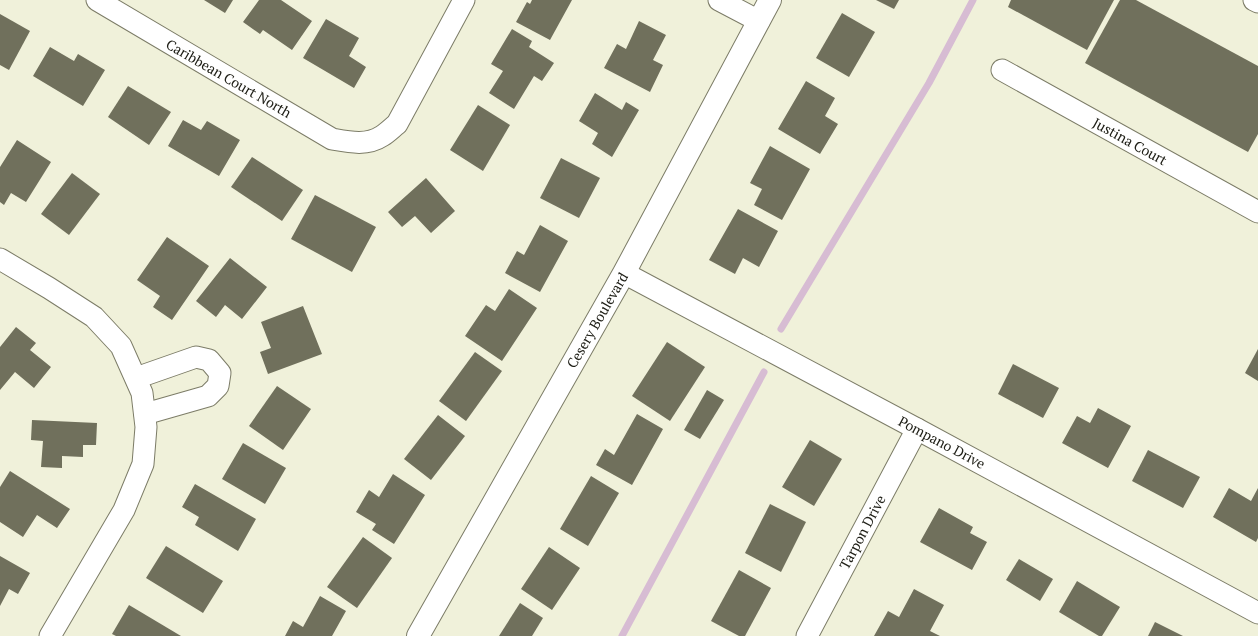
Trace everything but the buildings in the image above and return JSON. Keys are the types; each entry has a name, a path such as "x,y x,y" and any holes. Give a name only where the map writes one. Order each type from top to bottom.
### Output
{"main road":[{"name":"Cesery Boulevard","path":"418,636 624,273 770,0"}],"street":[{"name":"Caribbean Court North","path":"96,0 332,139 350,143 365,142 381,137 397,124 464,0"},
{"path":"719,0 759,21"},
{"path":"1254,0 1258,2"},
{"name":"Justina Court","path":"1002,70 1258,212"},
{"path":"0,259 49,288 94,318 121,346 139,386 145,414 146,427 143,464 124,510 50,636"},
{"name":"Pompano Drive","path":"624,273 1258,613"},
{"path":"139,386 196,357 209,360 220,373 218,386 208,396 145,414"},
{"name":"Tarpon Drive","path":"807,636 917,429"}],"waterway":[{"path":"781,329 929,83 973,0"},
{"path":"622,636 764,372"}]}
